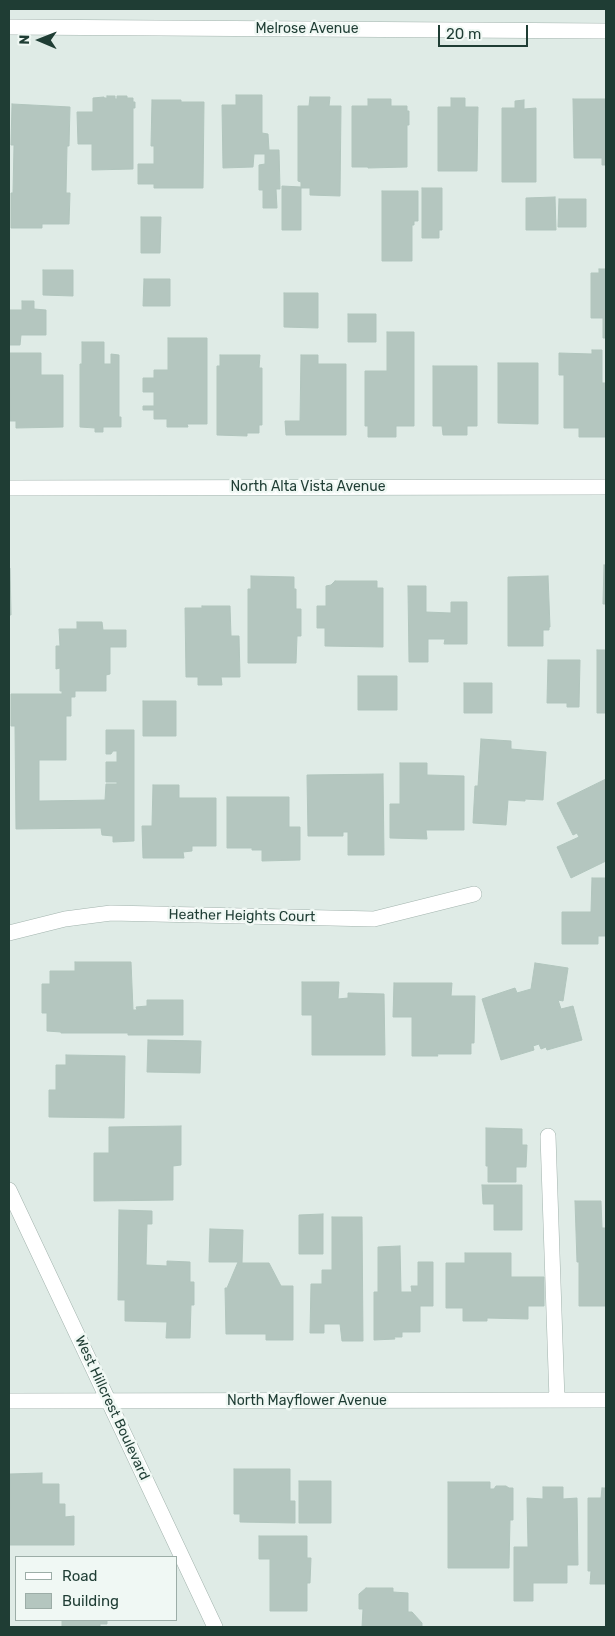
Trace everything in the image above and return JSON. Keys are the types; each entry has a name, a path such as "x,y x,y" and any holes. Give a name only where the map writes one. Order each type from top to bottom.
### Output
{"street":[{"name":"Melrose Avenue","path":"9,27 606,31"},
{"name":"North Alta Vista Avenue","path":"9,488 606,487"},
{"name":"Heather Heights Court","path":"9,933 65,919 111,913 374,919 474,894"},
{"path":"548,1136 557,1400"},
{"name":"West Hillcrest Boulevard","path":"9,1190 215,1627"},
{"name":"North Mayflower Avenue","path":"9,1401 606,1400"}],"building":[{"path":"236,95 262,95 262,133 268,134 269,150 279,150 280,189 276,189 277,208 263,208 263,190 259,190 259,165 265,164 265,154 254,154 253,167 223,168 222,105 236,105"},
{"path":"107,96 115,96 115,99 117,99 117,96 127,96 127,98 133,98 133,102 135,102 135,108 133,108 133,169 92,170 92,144 78,144 77,112 93,112 93,98 107,98"},
{"path":"310,97 330,97 329,106 341,106 340,196 310,195 310,188 301,188 301,230 282,230 282,186 301,187 301,182 298,181 298,106 309,106"},
{"path":"451,98 465,98 465,107 478,107 477,171 438,171 438,107 451,107"},
{"path":"368,99 391,99 391,106 407,106 409,125 407,125 407,167 352,167 352,106 368,106"},
{"path":"573,99 605,99 606,165 602,165 602,158 574,158"},
{"path":"152,100 204,102 203,188 154,188 154,184 138,184 138,164 154,164 154,146 151,146"},
{"path":"524,100 524,109 536,108 536,182 502,182 502,108 515,108 515,101"},
{"path":"12,104 70,107 66,193 70,193 69,224 42,224 42,228 11,228 14,145 11,145"},
{"path":"422,188 442,188 442,230 439,230 439,238 422,238"},
{"path":"382,191 418,191 418,221 414,221 414,225 412,225 412,261 382,261"},
{"path":"555,197 556,230 526,230 526,198"},
{"path":"559,199 586,199 586,227 558,227"},
{"path":"141,217 161,217 160,253 141,253"},
{"path":"599,269 606,269 606,338 603,338 603,318 591,318 591,273 599,273"},
{"path":"43,270 73,270 73,296 43,295"},
{"path":"144,279 170,279 170,306 143,306"},
{"path":"284,293 318,293 318,328 284,327"},
{"path":"22,301 34,301 34,309 46,310 46,335 21,335 20,345 9,345 9,310 22,310"},
{"path":"348,314 376,314 376,342 348,342"},
{"path":"387,332 414,332 414,426 396,426 396,437 368,437 368,426 365,426 365,371 387,371"},
{"path":"168,338 207,338 207,424 187,424 188,427 167,427 167,419 154,419 154,410 143,410 143,406 154,406 154,392 143,392 143,378 154,378 154,370 168,370"},
{"path":"82,342 104,342 104,364 111,364 111,354 119,355 119,417 121,417 121,427 103,427 103,432 95,432 95,428 80,427"},
{"path":"592,350 602,350 602,383 606,383 606,437 579,437 579,428 564,428 564,375 559,375 559,353 592,354"},
{"path":"9,353 41,353 41,375 63,375 63,427 16,428 16,421 10,421"},
{"path":"220,355 260,355 259,368 262,368 262,425 259,425 259,433 247,433 247,436 217,435 217,366 220,366"},
{"path":"301,355 318,355 318,364 346,364 346,435 286,435 285,421 300,421"},
{"path":"498,363 538,363 538,424 498,423"},
{"path":"433,366 477,366 477,426 467,426 467,435 443,435 442,426 433,426"},
{"path":"604,565 606,565 606,604 603,604"},
{"path":"10,568 11,615 9,615"},
{"path":"251,576 294,577 296,609 301,609 301,636 297,636 296,663 248,663 248,589 251,589"},
{"path":"548,576 550,627 549,630 543,630 543,646 508,646 508,577"},
{"path":"335,581 377,581 377,588 383,588 383,647 325,646 325,628 317,628 317,606 326,606 326,586 331,585"},
{"path":"408,586 426,586 426,612 451,613 451,602 467,602 467,644 444,644 445,639 428,639 428,662 409,662"},
{"path":"202,606 230,606 231,636 239,636 240,677 221,677 222,685 198,685 198,677 186,677 185,608 202,608"},
{"path":"77,622 102,622 103,630 126,630 126,647 110,647 110,674 106,675 106,691 75,691 75,697 71,697 71,716 66,716 66,760 39,760 39,801 105,800 106,784 117,784 117,782 106,782 106,762 117,762 117,751 106,754 106,730 134,730 134,841 113,842 113,836 102,835 101,828 16,829 15,726 11,726 11,694 62,694 62,691 60,691 60,668 56,669 56,646 60,646 59,629 77,629"},
{"path":"597,650 606,650 606,713 597,713"},
{"path":"548,660 580,660 579,707 567,707 567,703 547,703"},
{"path":"358,676 397,676 397,710 358,710"},
{"path":"464,683 492,683 492,713 464,713"},
{"path":"143,701 176,701 176,736 143,736"},
{"path":"481,739 511,741 511,749 546,752 543,800 508,800 506,825 473,823 475,786 478,786"},
{"path":"400,763 427,763 427,775 464,776 464,830 426,830 427,839 390,838 390,804 400,804"},
{"path":"383,774 384,855 348,855 348,832 343,832 343,836 308,836 307,775"},
{"path":"606,779 606,861 571,878 557,847 579,837 577,833 573,835 557,803"},
{"path":"153,785 179,785 179,798 216,798 216,846 192,846 192,851 183,852 184,858 143,858 142,826 152,826"},
{"path":"227,797 289,797 289,827 300,827 300,860 262,861 262,850 227,848"},
{"path":"592,878 606,878 606,936 598,936 598,944 562,944 562,912 591,912"},
{"path":"75,962 131,962 133,1010 137,1010 136,1007 147,1006 147,1000 183,1000 183,1035 128,1035 128,1033 61,1033 47,1031 47,1013 42,1013 42,984 50,984 50,971 75,971"},
{"path":"535,963 568,968 563,1001 558,1000 561,1009 573,1006 582,1040 547,1050 546,1047 541,1049 539,1044 533,1046 534,1050 501,1060 482,999 515,988 517,993 531,989"},
{"path":"302,982 339,982 338,999 348,998 348,993 384,994 385,1055 312,1055 312,1015 302,1015"},
{"path":"394,983 452,983 451,996 475,996 474,1043 471,1043 471,1054 412,1056 412,1017 393,1017"},
{"path":"148,1040 201,1041 200,1073 147,1072"},
{"path":"66,1055 125,1056 124,1118 49,1117 49,1090 56,1090 56,1065 66,1065"},
{"path":"181,1126 181,1165 173,1166 173,1200 94,1201 94,1153 109,1153 109,1127"},
{"path":"486,1128 522,1129 522,1145 527,1145 526,1167 516,1167 516,1182 488,1182"},
{"path":"482,1185 522,1185 522,1230 494,1230 494,1204 483,1204"},
{"path":"575,1201 601,1201 602,1228 606,1228 606,1306 579,1306 579,1262 577,1262"},
{"path":"119,1210 152,1211 152,1224 147,1224 146,1265 167,1266 167,1261 190,1262 190,1282 194,1282 194,1305 191,1305 190,1338 166,1338 167,1322 125,1321 125,1300 118,1300"},
{"path":"323,1214 323,1254 299,1254 299,1215"},
{"path":"332,1217 362,1217 363,1341 342,1341 340,1324 324,1324 324,1333 310,1333 311,1284 322,1284 322,1270 332,1270"},
{"path":"210,1229 243,1230 242,1263 269,1263 281,1286 293,1286 293,1340 266,1340 266,1334 226,1334 225,1288 227,1288 238,1262 209,1262"},
{"path":"400,1246 401,1292 412,1292 411,1286 418,1286 418,1262 433,1262 433,1306 420,1306 420,1332 402,1332 402,1337 394,1337 395,1339 374,1340 374,1292 378,1292 378,1247"},
{"path":"465,1253 511,1253 511,1277 544,1277 544,1306 528,1306 528,1319 487,1318 487,1321 463,1321 463,1308 446,1308 446,1263 465,1263"},
{"path":"234,1469 290,1469 290,1501 295,1501 295,1523 240,1522 240,1514 234,1514"},
{"path":"42,1473 42,1484 59,1484 59,1504 65,1504 65,1517 74,1516 74,1545 9,1545 10,1474"},
{"path":"299,1481 331,1481 331,1523 299,1523"},
{"path":"448,1482 490,1482 490,1489 494,1489 496,1486 513,1488 513,1520 510,1520 509,1568 448,1568"},
{"path":"543,1487 563,1487 563,1499 577,1498 578,1565 567,1565 567,1583 533,1583 533,1601 514,1601 514,1547 528,1547 527,1498 543,1499"},
{"path":"602,1488 606,1488 606,1584 590,1584 591,1571 588,1571 588,1498 601,1498"},
{"path":"259,1536 307,1536 307,1558 311,1558 310,1583 307,1583 307,1611 270,1611 270,1559 259,1559"},
{"path":"366,1588 393,1588 393,1592 408,1593 408,1612 412,1612 422,1623 422,1627 362,1627 363,1609 359,1609 359,1594"},
{"path":"62,1621 107,1621 107,1624 100,1624 100,1627 62,1627"}]}
